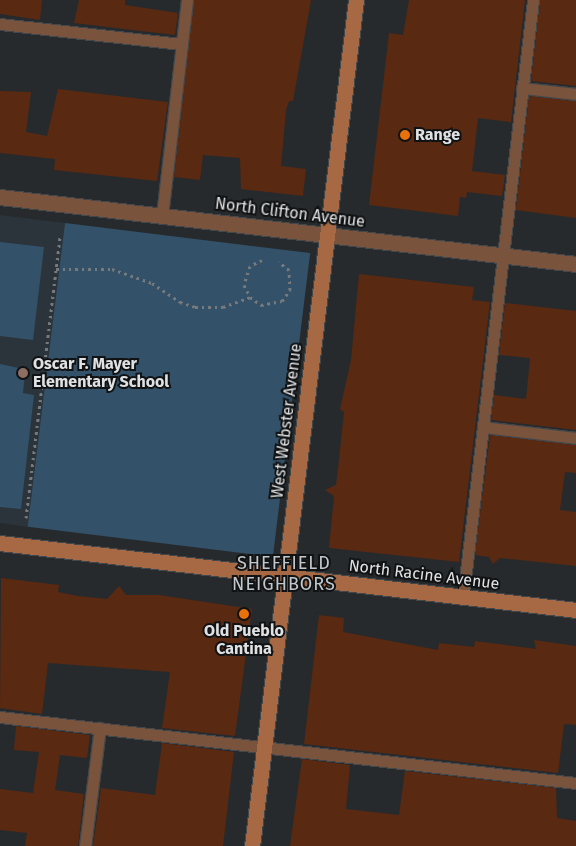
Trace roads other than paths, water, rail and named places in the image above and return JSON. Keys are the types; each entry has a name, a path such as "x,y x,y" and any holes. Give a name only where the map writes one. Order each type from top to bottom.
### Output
{"street":[{"name":"West Webster Avenue","path":"252,846 356,0"},
{"name":"North Clifton Avenue","path":"0,197 576,264"},
{"name":"North Racine Avenue","path":"0,544 576,610"}],"lane":[{"path":"162,216 186,0"},
{"path":"463,597 533,0"},
{"path":"0,24 182,44"},
{"path":"522,88 576,94"},
{"path":"483,427 576,438"},
{"path":"0,716 576,783"},
{"path":"85,846 100,728"}],"place":[{"name":"Range","path":"405,135"},
{"name":"Oscar F. Mayer Elementary School","path":"23,373"},
{"name":"Old Pueblo Cantina","path":"244,614"}],"district":[{"name":"SHEFFIELD NEIGHBORS","path":"284,574"}]}
